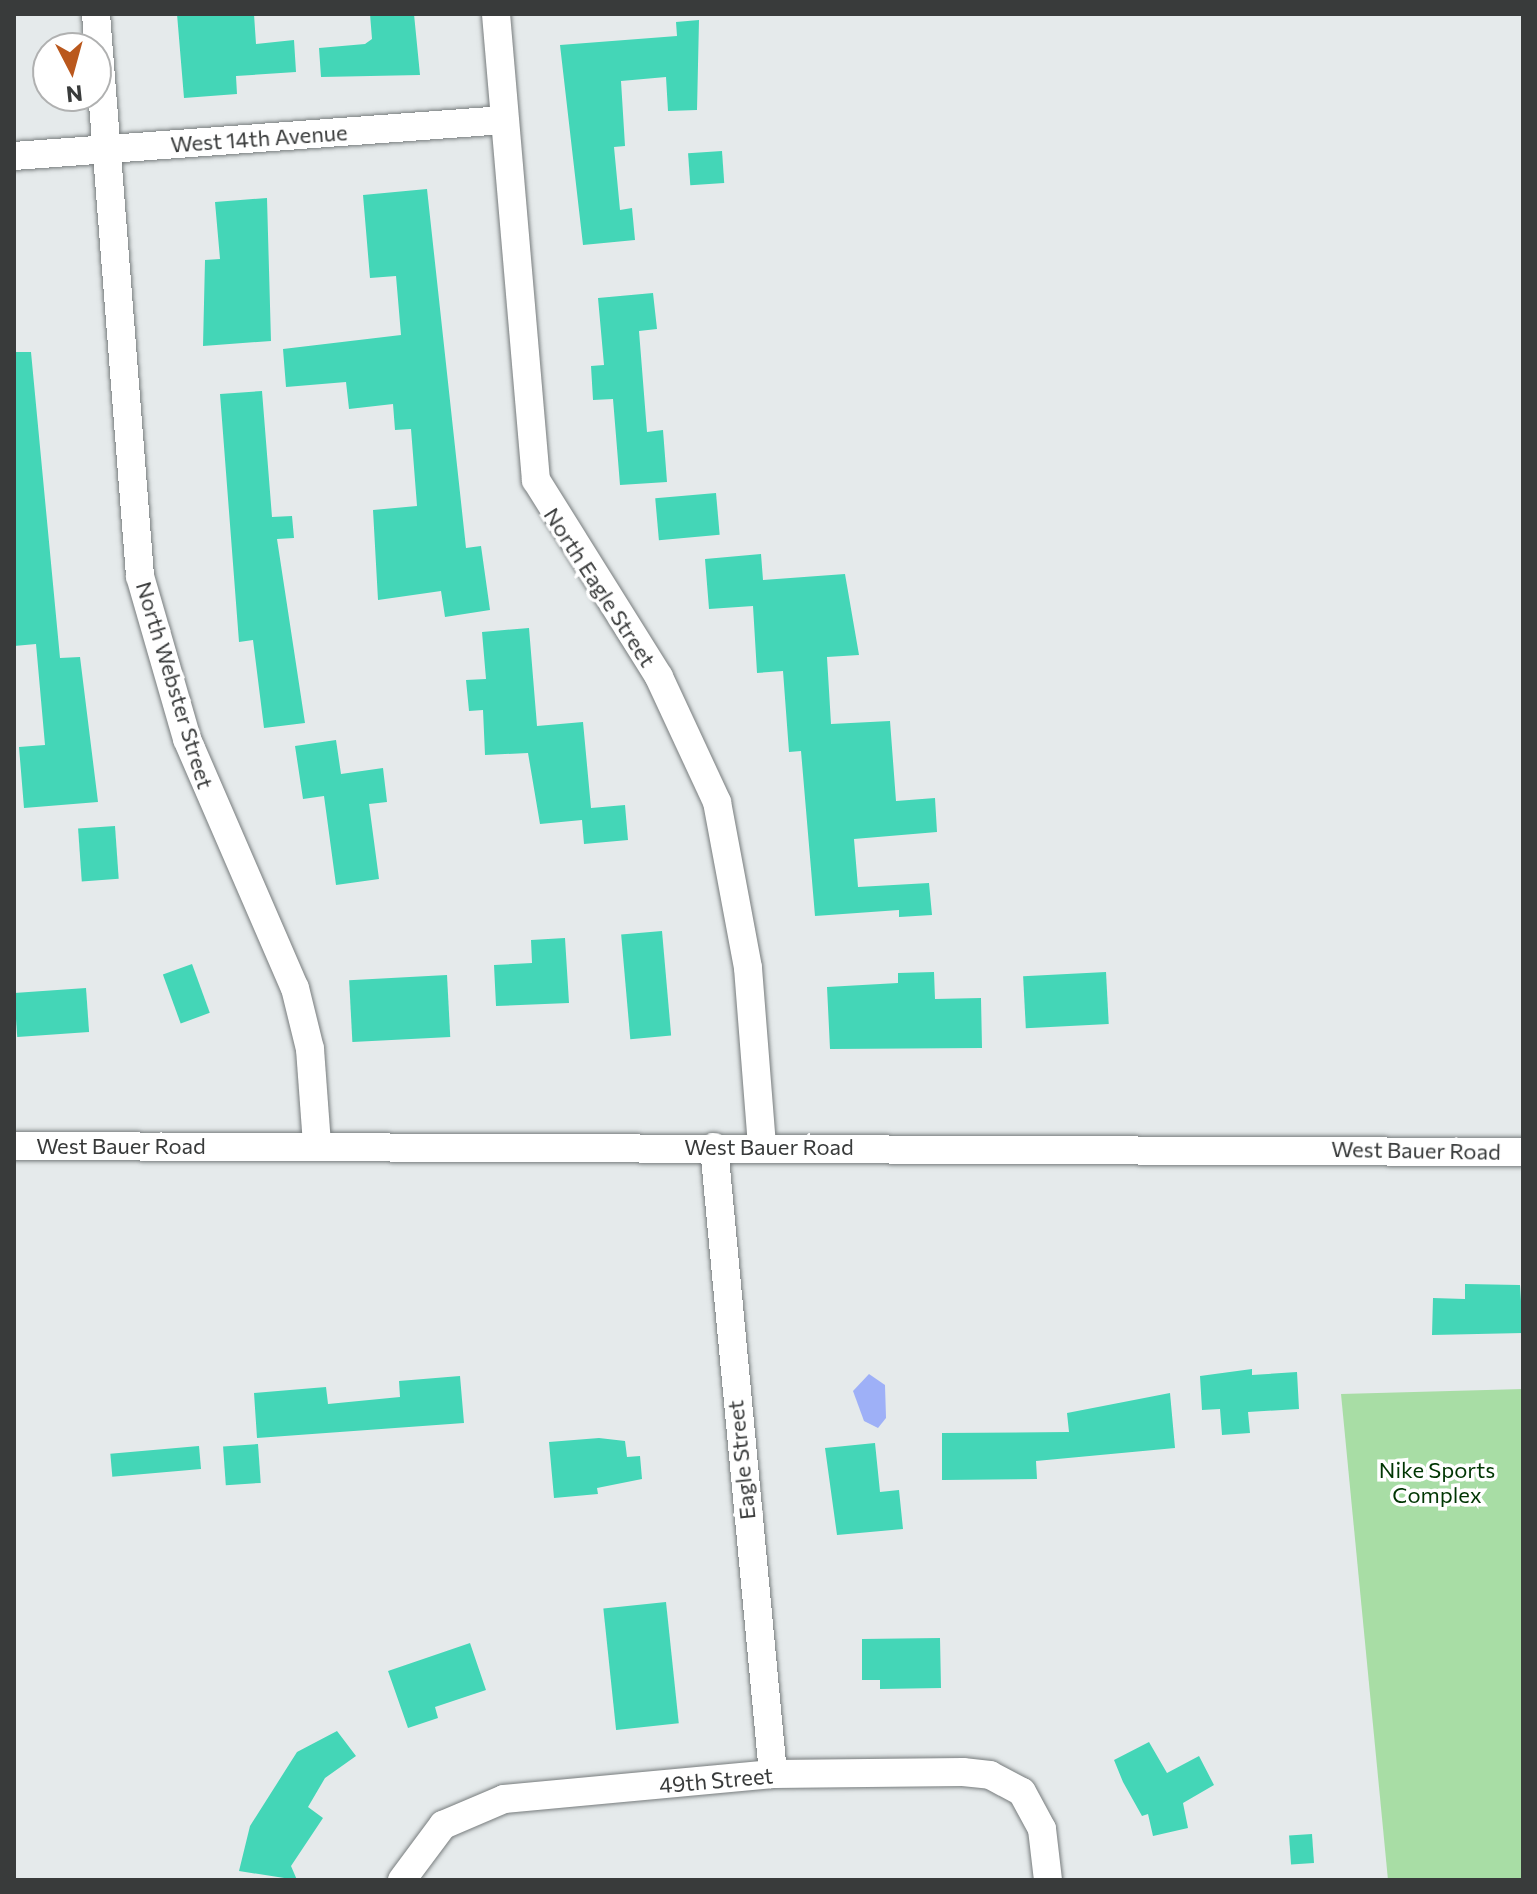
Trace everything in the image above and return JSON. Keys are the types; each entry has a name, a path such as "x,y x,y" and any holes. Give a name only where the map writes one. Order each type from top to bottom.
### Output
{"street":[{"name":"North Webster Street","path":"96,14 140,576 187,739 295,988 310,1049 317,1145"},
{"name":"North Eagle Street","path":"496,14 536,480 659,677 713,792 748,968 762,1146"},
{"name":"West 14th Avenue","path":"14,156 504,120"},
{"name":"West Bauer Road","path":"14,1146 762,1146 1523,1152"},
{"name":"Eagle Street","path":"714,1147 773,1774"},
{"name":"49th Street","path":"402,1880 421,1848 467,1810 504,1799 773,1774 963,1772 990,1775 1022,1792 1042,1829 1048,1880"}],"green space":[{"name":"Nike Sports Complex","path":"1523,1389 1523,1880 1388,1880 1341,1394"}],"water":[{"path":"869,1374 885,1385 886,1418 878,1428 864,1421 853,1391"}],"building":[{"path":"177,14 254,14 256,44 294,40 296,72 236,76 237,94 184,98"},
{"path":"370,14 414,14 420,75 321,77 319,48 365,44 372,39"},
{"path":"699,20 697,110 668,111 666,77 621,81 625,146 614,147 620,210 632,208 635,240 583,245 560,45 677,36 676,22"},
{"path":"722,151 724,183 690,185 688,153"},
{"path":"427,189 466,548 481,546 490,610 445,617 441,591 378,600 373,510 417,506 411,429 395,430 393,404 349,409 346,382 286,387 283,349 401,335 396,276 370,278 363,195"},
{"path":"267,198 271,341 203,346 205,260 220,259 215,202"},
{"path":"653,293 657,329 639,331 647,432 663,430 667,482 620,485 613,399 593,400 591,366 604,365 598,298"},
{"path":"14,352 31,352 60,658 80,657 98,802 24,808 19,747 45,745 36,644 14,646"},
{"path":"262,391 272,517 292,516 294,538 277,539 305,723 264,728 253,640 239,642 220,394"},
{"path":"716,493 720,535 659,540 655,498"},
{"path":"761,554 763,580 845,574 859,655 827,657 831,724 890,721 896,801 935,798 937,832 854,839 858,887 929,883 932,915 899,917 899,910 815,916 801,751 789,752 783,671 757,673 753,606 709,609 705,559"},
{"path":"529,628 537,726 583,722 591,808 625,805 628,840 584,844 582,820 540,824 528,753 485,755 483,710 469,711 466,680 486,679 482,632"},
{"path":"336,740 341,774 383,768 387,802 369,804 379,879 336,885 324,796 303,799 295,746"},
{"path":"115,826 119,879 82,881 78,829"},
{"path":"662,931 671,1036 630,1039 621,935"},
{"path":"565,938 569,1003 496,1006 494,965 532,963 531,940"},
{"path":"192,964 210,1013 181,1023 163,975"},
{"path":"934,972 935,999 981,998 982,1048 830,1049 827,987 898,983 898,973"},
{"path":"1106,972 1109,1024 1026,1028 1023,976"},
{"path":"447,975 450,1037 352,1042 349,980"},
{"path":"86,988 89,1032 17,1037 14,993"},
{"path":"1465,1284 1520,1285 1523,1333 1432,1335 1433,1298 1465,1299"},
{"path":"1252,1369 1252,1375 1297,1372 1299,1409 1248,1412 1250,1433 1222,1435 1220,1409 1202,1410 1200,1376"},
{"path":"460,1376 464,1423 257,1438 254,1393 326,1387 328,1404 400,1397 399,1381"},
{"path":"1170,1393 1175,1448 1036,1461 1037,1479 942,1480 942,1433 1069,1432 1067,1413"},
{"path":"599,1438 625,1441 627,1457 640,1456 642,1479 597,1488 598,1494 554,1498 549,1442"},
{"path":"875,1443 880,1492 899,1490 903,1529 837,1535 825,1448"},
{"path":"258,1444 261,1483 226,1485 223,1446"},
{"path":"199,1446 201,1469 112,1477 110,1454"},
{"path":"666,1602 679,1723 616,1730 603,1609"},
{"path":"940,1638 941,1688 880,1689 880,1680 862,1680 862,1639"},
{"path":"470,1643 486,1690 435,1707 438,1718 408,1728 388,1671"},
{"path":"337,1731 356,1756 325,1778 308,1807 323,1818 291,1866 297,1880 239,1871 250,1826 297,1752"},
{"path":"1149,1742 1167,1773 1199,1756 1214,1785 1183,1803 1188,1828 1153,1836 1148,1814 1142,1816 1123,1782 1114,1760"},
{"path":"1312,1834 1314,1863 1291,1865 1289,1836"}]}
